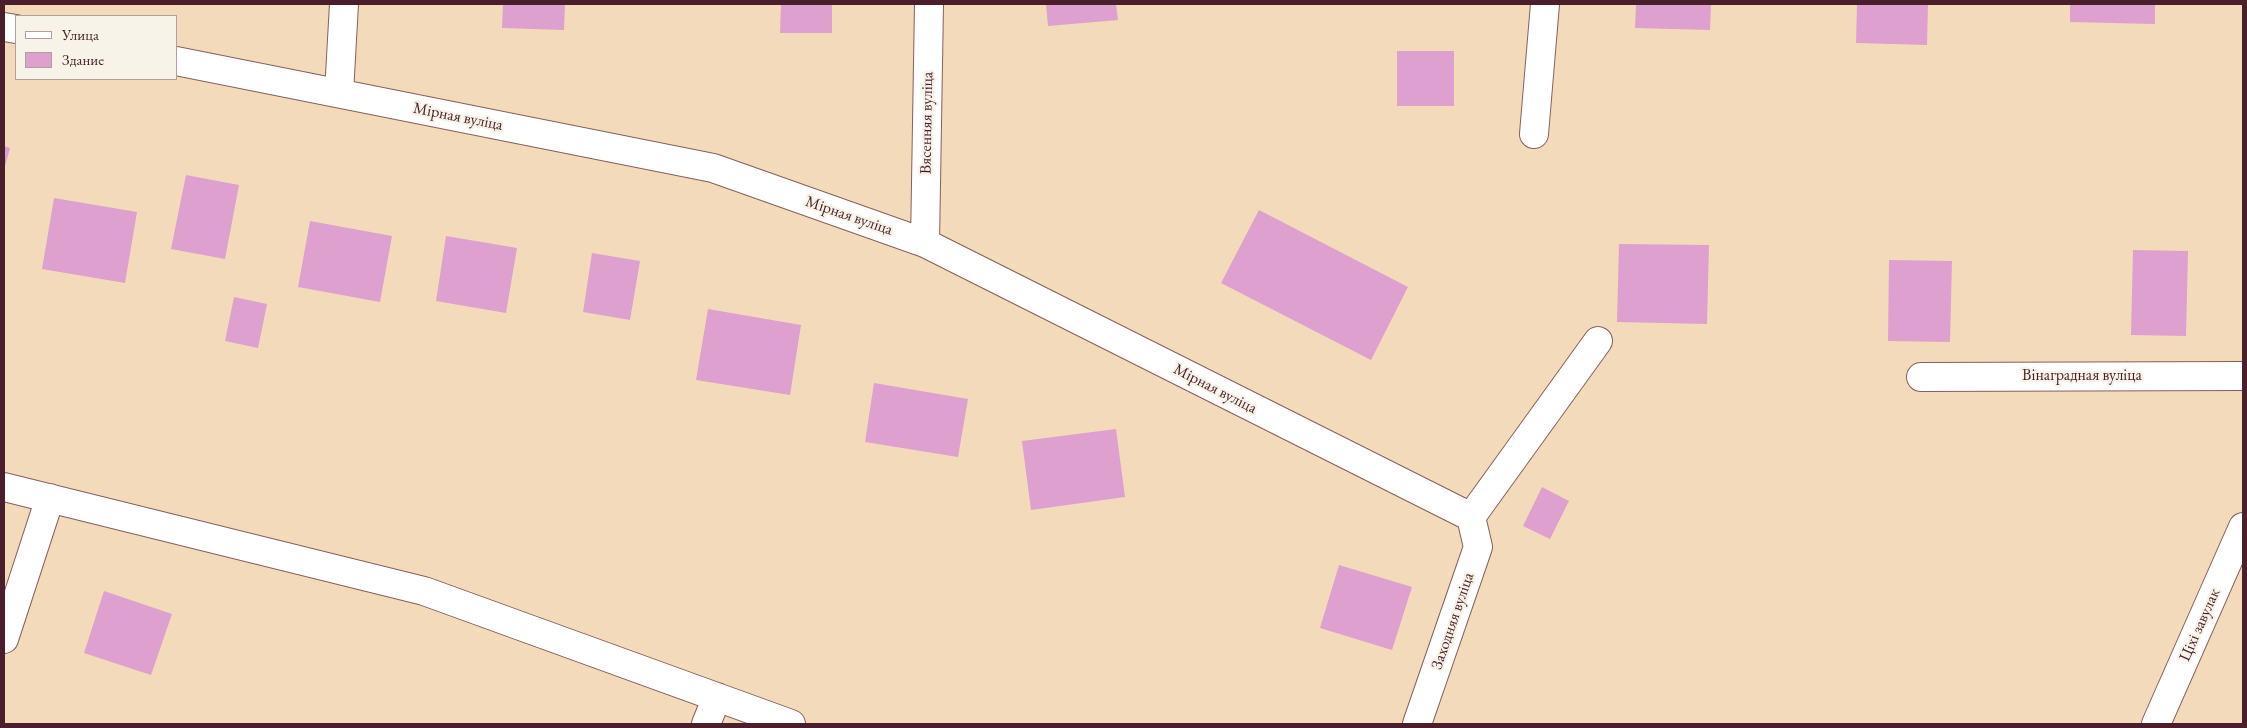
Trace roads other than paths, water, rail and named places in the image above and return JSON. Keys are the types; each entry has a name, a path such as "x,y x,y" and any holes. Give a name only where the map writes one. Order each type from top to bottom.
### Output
{"street":[{"path":"339,93 344,4"},
{"name":"Вясенняя вуліца","path":"925,243 929,4"},
{"path":"1534,134 1545,4"},
{"name":"Мірная вуліца","path":"178,61 713,168 925,243 1471,517"},
{"path":"1471,517 1598,341"},
{"name":"Вінаградная вуліца","path":"1921,377 2243,376"},
{"path":"4,487 424,592 791,724"},
{"path":"4,639 50,498"},
{"name":"Заходняя вуліца","path":"1418,724 1478,547 1471,517"},
{"name":"Ціхі завулак","path":"2156,724 2243,527"},
{"path":"706,724 717,697"}]}
